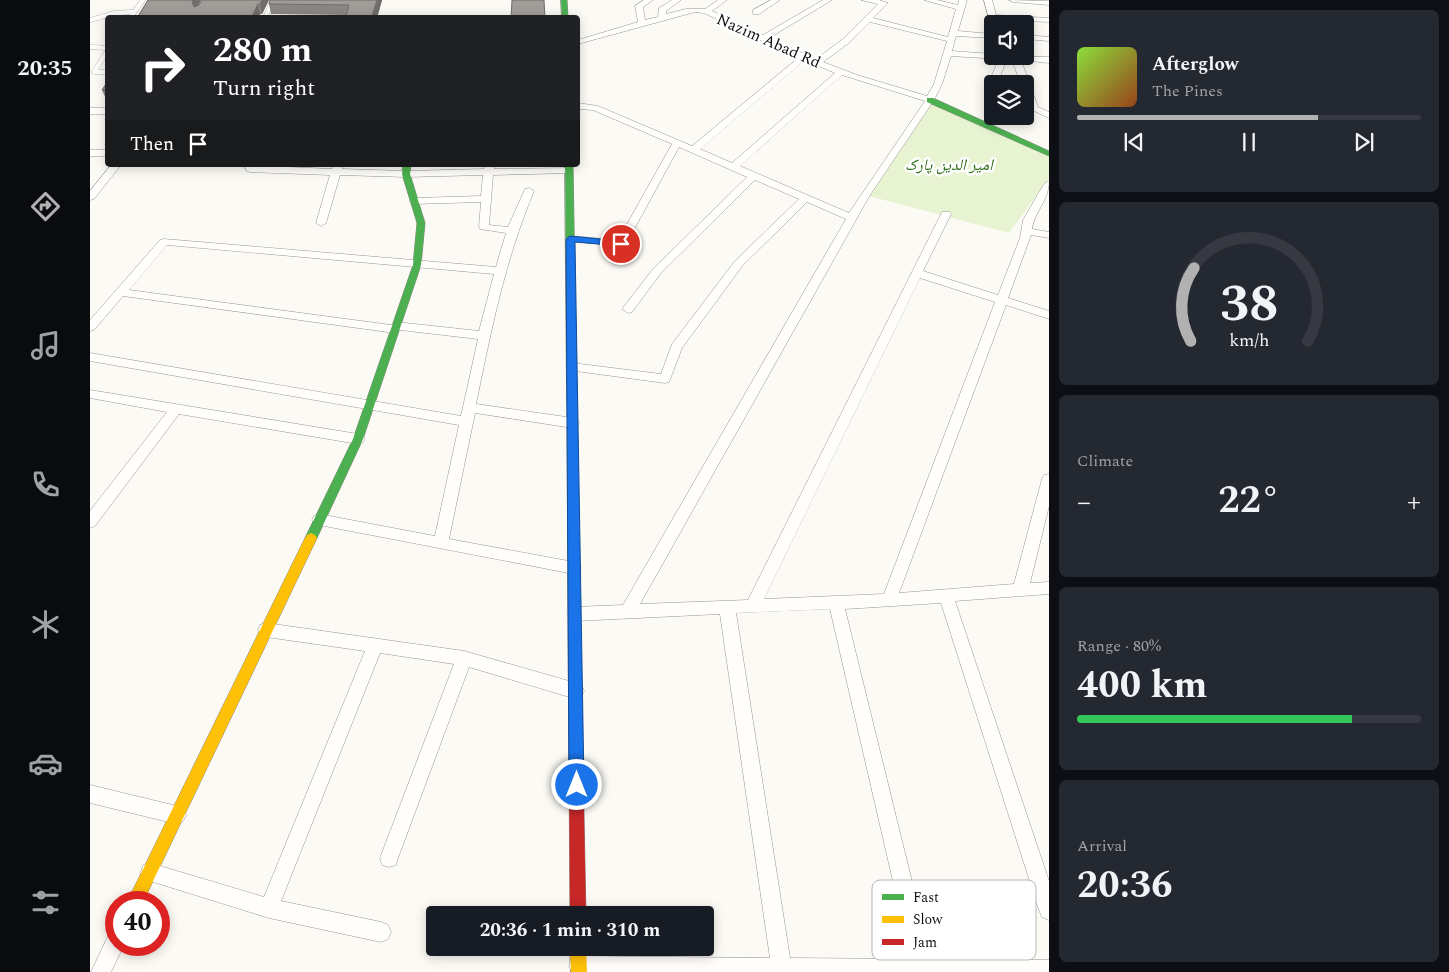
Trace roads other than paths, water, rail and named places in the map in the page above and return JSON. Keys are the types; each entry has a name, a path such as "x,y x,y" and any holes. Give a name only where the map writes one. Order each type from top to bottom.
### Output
{"street":[{"path":"564,0 565,15"},
{"path":"642,24 639,3 649,0"},
{"path":"662,18 662,10 676,0"},
{"path":"706,11 723,0"},
{"path":"756,12 776,0"},
{"path":"764,38 828,0"},
{"path":"817,62 846,41 884,3 866,0"},
{"path":"628,611 865,195 931,97 947,53 961,4 928,0"},
{"path":"988,0 992,15"},
{"path":"1013,0 1049,2"},
{"name":"Nazim Abad Rd","path":"580,41 695,10 706,11 804,57 841,72 931,97"},
{"path":"868,19 952,37 984,36"},
{"path":"1034,20 1049,20"},
{"path":"1034,38 1049,39"},
{"path":"947,53 984,55"},
{"path":"693,150 804,57"},
{"path":"1034,59 1049,60"},
{"path":"734,168 841,72"},
{"path":"931,97 1049,144"},
{"path":"931,97 1049,154"},
{"path":"580,106 595,108 852,218"},
{"path":"1034,109 1049,115"},
{"path":"90,111 105,111"},
{"path":"570,239 621,244 677,143"},
{"path":"90,153 105,153"},
{"path":"90,197 114,167"},
{"path":"250,167 406,170 569,168 578,906"},
{"path":"321,223 338,168"},
{"path":"489,168 484,227 512,231"},
{"path":"140,891 358,439 417,265 421,223 406,170"},
{"path":"628,309 657,271 753,176"},
{"path":"889,600 1002,300 1033,211 1049,184"},
{"path":"441,543 485,336 501,271 512,231 529,191"},
{"path":"572,366 665,379 676,347 739,262 806,198"},
{"path":"414,201 486,199"},
{"path":"753,606 946,214"},
{"path":"1026,231 1049,235"},
{"path":"90,327 164,242 501,271"},
{"path":"917,273 1049,315"},
{"path":"120,292 396,328 485,336"},
{"path":"90,357 467,422"},
{"path":"90,394 358,439"},
{"path":"90,522 176,408"},
{"path":"470,408 573,423"},
{"path":"1020,591 1049,479"},
{"path":"319,520 574,568"},
{"path":"575,614 836,603 1049,588"},
{"path":"946,596 1049,910"},
{"path":"836,603 901,880"},
{"path":"727,607 781,970"},
{"path":"266,630 464,658 576,692"},
{"path":"270,908 375,645"},
{"path":"389,858 464,658"},
{"path":"90,794 178,815"},
{"path":"150,872 270,908 381,932"},
{"path":"102,972 109,956"},
{"path":"578,962 781,970 1049,970"}],"lane":[{"path":"132,15 143,0"},
{"path":"266,15 273,0"},
{"path":"111,15 134,12"},
{"path":"90,20 105,16"},
{"path":"90,47 105,49"},
{"path":"92,72 105,53"},
{"path":"92,72 105,72"}],"park label":[{"name":"امیر الدین پارک","path":"949,164"}]}
